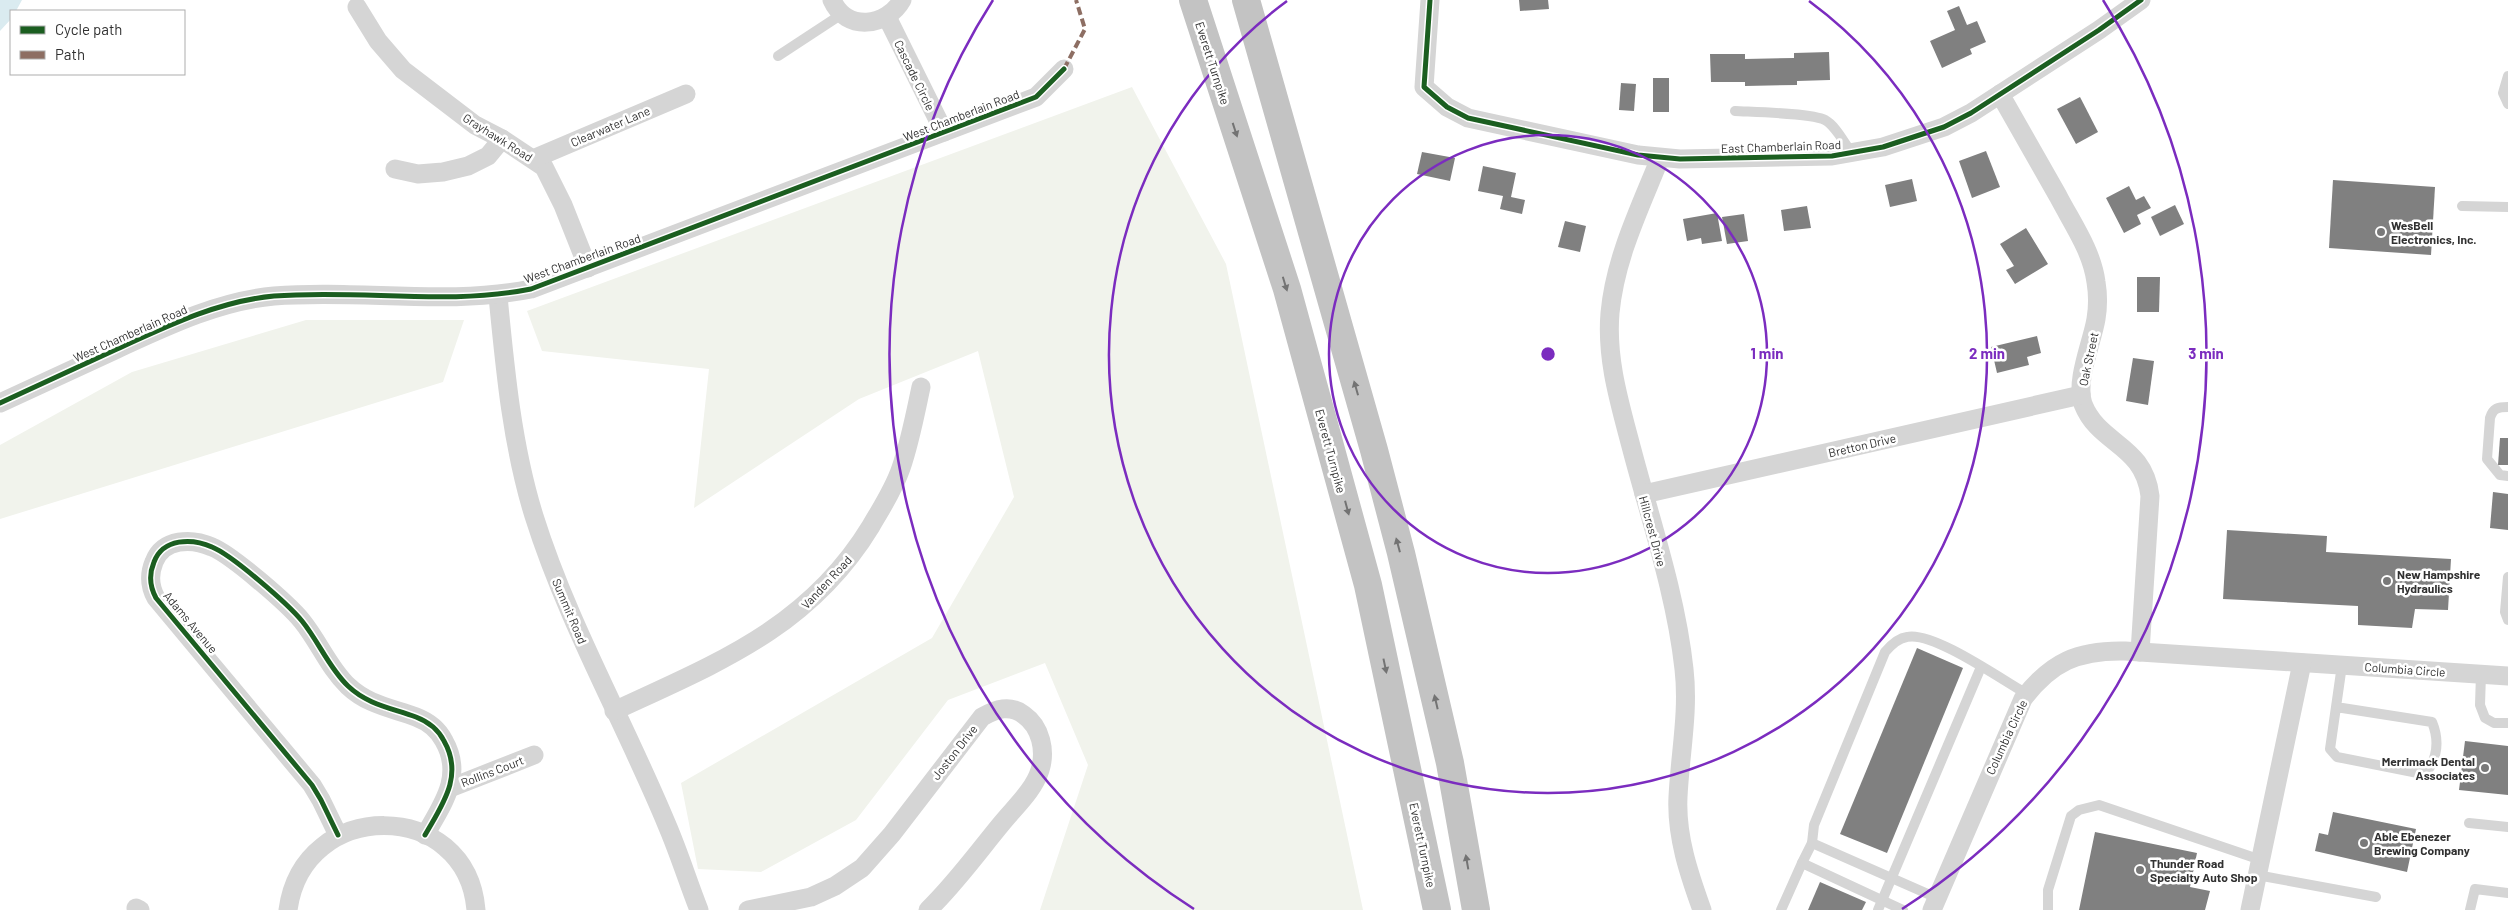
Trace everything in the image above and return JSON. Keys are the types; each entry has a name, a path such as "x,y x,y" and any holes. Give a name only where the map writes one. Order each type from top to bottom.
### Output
{"highway":[{"name":"Everett Turnpike","path":"1193,0 1287,289 1368,585 1437,910"},
{"path":"1246,0 1371,440 1401,553 1450,763 1476,910"}],"street":[{"path":"837,7 864,23 876,22 887,17 897,9 902,0"},
{"name":"East Chamberlain Road","path":"1430,0 1424,87 1447,107 1475,120 1617,151 1660,158 1808,158 1852,153 1904,142 1944,127 2000,94 2099,30 2141,0"},
{"name":"Grayhawk Road","path":"357,8 378,41 403,70 475,125 502,139 544,167 563,205 588,268"},
{"name":"Cascade Circle","path":"887,17 944,132"},
{"name":"West Chamberlain Road","path":"0,403 162,328 208,310 241,302 273,296 302,295 498,296 531,289 1036,97 1064,69"},
{"name":"Clearwater Lane","path":"533,159 686,94"},
{"name":"Oak Street","path":"2000,94 2071,220 2092,262 2098,298 2096,319 2082,379 2081,395 2086,412 2095,424 2133,456 2146,473 2149,483 2150,496 2140,652"},
{"path":"395,169 418,174 443,172 468,166 488,156 502,139"},
{"name":"Hillcrest Drive","path":"1660,158 1617,270 1609,333 1613,375 1664,570 1684,666 1686,713 1677,798 1678,818 1688,870 1702,910"},
{"name":"Summit Road","path":"498,296 511,406 520,459 534,514 570,614 667,825 699,910"},
{"name":"Vanden Road","path":"614,711 722,661 748,646 799,611 820,592 860,544 889,495 908,442 921,387"},
{"name":"Bretton Drive","path":"1644,494 2081,395"},
{"name":"Adams Avenue","path":"338,835 322,800 312,785 156,598 151,586 154,560 168,546 180,542 193,542 220,551 294,612 312,633 337,674 354,691 377,705 416,717 436,729 452,758 453,779 425,835"},
{"name":"Columbia Circle","path":"1934,904 2012,720 2027,694 2051,668 2068,659 2107,651 2140,652 2508,676"},
{"path":"2250,910 2302,662"},
{"name":"Joston Drive","path":"748,910 797,901 822,892 849,878 862,868 888,840 982,717 1000,708 1020,711 1033,723 1038,731 1042,748 1040,770 1025,794 963,871 928,910"},
{"name":"Rollins Court","path":"450,788 534,755"},
{"path":"288,910 294,883 308,860 322,846 338,835 375,825 401,826 425,835 443,847 459,864 469,883 476,910"}],"lane":[{"path":"778,56 837,7"},
{"path":"2508,76 2503,93 2508,104"},
{"path":"1735,111 1797,115 1824,119 1838,133 1852,153"},
{"path":"2462,206 2508,207"},
{"path":"2508,407 2499,407 2492,411 2487,459 2500,475 2508,476"},
{"path":"2508,577 2505,612 2508,620"},
{"path":"1781,910 1812,843 1814,825 1885,652 1894,642 1906,637 1919,637 1942,644 2027,694"},
{"path":"2336,707 2432,722 2437,735 2434,761 2427,772 2418,773 2337,757 2330,749 2336,707 2342,665"},
{"path":"1880,905 1981,667"},
{"path":"2482,674 2480,705 2485,718 2494,723 2508,723"},
{"path":"2048,910 2048,890 2071,816 2079,810 2099,805 2259,867 2376,897"},
{"path":"2469,823 2508,826"},
{"path":"1812,843 1892,878 1934,904"},
{"path":"1802,863 1880,905 1903,910"},
{"path":"2470,910 2475,889 2508,893"}],"shaded area":[{"path":"0,0 22,0 17,10 10,10 10,20 0,31"},
{"path":"1132,87 1226,264 1363,910 1040,910 1088,765 1045,663 948,700 856,820 761,872 698,869 681,783 932,638 1014,497 978,351 859,399 694,508 709,369 542,351 527,311"},
{"path":"306,320 464,320 443,382 0,519 0,445 132,372"}],"building":[{"path":"1519,0 1548,0 1549,9 1520,11"},
{"path":"1959,6 1967,25 1977,21 1986,42 1970,49 1972,54 1942,68 1930,41 1955,30 1947,11"},
{"path":"1829,52 1830,80 1797,81 1797,85 1745,86 1745,82 1711,82 1710,54 1745,54 1745,59 1794,58 1794,53"},
{"path":"1653,78 1669,78 1669,112 1653,112"},
{"path":"1621,83 1636,84 1634,111 1619,110"},
{"path":"2080,97 2098,132 2076,144 2057,109"},
{"path":"1986,151 2000,187 1972,198 1959,161"},
{"path":"1422,152 1455,158 1450,181 1417,174"},
{"path":"1483,166 1516,173 1511,197 1525,200 1522,214 1500,209 1503,196 1478,191"},
{"path":"1912,179 1917,201 1890,207 1885,185"},
{"name":"WesBell Electronics, Inc.","path":"2333,180 2435,187 2431,255 2329,248"},
{"path":"2129,186 2136,200 2144,196 2151,208 2137,215 2141,224 2124,233 2106,198"},
{"path":"2175,205 2184,224 2160,236 2151,217"},
{"path":"1807,206 1811,228 1784,231 1781,210"},
{"path":"1717,213 1722,241 1702,244 1701,238 1687,241 1683,219"},
{"path":"1744,214 1748,241 1727,244 1722,217"},
{"path":"1565,221 1586,226 1580,252 1558,247"},
{"path":"2026,228 2048,264 2015,284 2006,270 2014,266 2000,244"},
{"path":"2137,277 2160,277 2159,312 2137,312"},
{"path":"2037,336 2041,353 2027,357 2029,365 1997,373 1991,347"},
{"path":"2133,358 2154,361 2148,405 2126,401"},
{"path":"2500,438 2508,438 2508,465 2498,465"},
{"path":"2493,492 2508,494 2508,530 2490,528"},
{"path":"2227,530 2327,536 2326,552 2451,559 2448,610 2415,609 2412,628 2358,625 2358,606 2223,599"},
{"path":"1917,648 1963,668 1887,853 1840,834"},
{"name":"Merrimack Dental Associates","path":"2465,741 2508,746 2508,795 2459,790"},
{"name":"Able Ebenezer Brewing Company","path":"2333,812 2416,829 2407,872 2315,851 2319,833 2328,835"},
{"name":"Thunder Road Specialty Auto Shop","path":"2095,832 2197,853 2190,887 2210,891 2205,910 2079,910"},
{"path":"1820,882 1866,902 1862,910 1808,910"}],"marked path":[{"path":"1064,69 1085,29 1076,0"}],"cycle path":[{"path":"1430,0 1424,87 1447,107 1468,118 1638,155 1680,159 1832,156 1883,147 1944,127 1971,113 2099,30 2141,0"},
{"path":"0,403 174,323 233,303 274,296 306,294 435,297 499,294 531,289 1036,97 1064,69"},
{"path":"338,835 312,785 156,598 151,585 151,571 158,554 164,548 171,544 187,541 204,544 221,552 273,592 295,613 308,629 335,671 348,686 372,702 421,719 436,729 450,754 451,778 444,801 425,835"}],"place":[{"name":"WesBell Electronics, Inc.","path":"2381,232"},
{"name":"New Hampshire Hydraulics","path":"2387,581"},
{"name":"Merrimack Dental Associates","path":"2485,768"},
{"name":"Able Ebenezer Brewing Company","path":"2364,843"},
{"name":"Thunder Road Specialty Auto Shop","path":"2140,870"}]}
